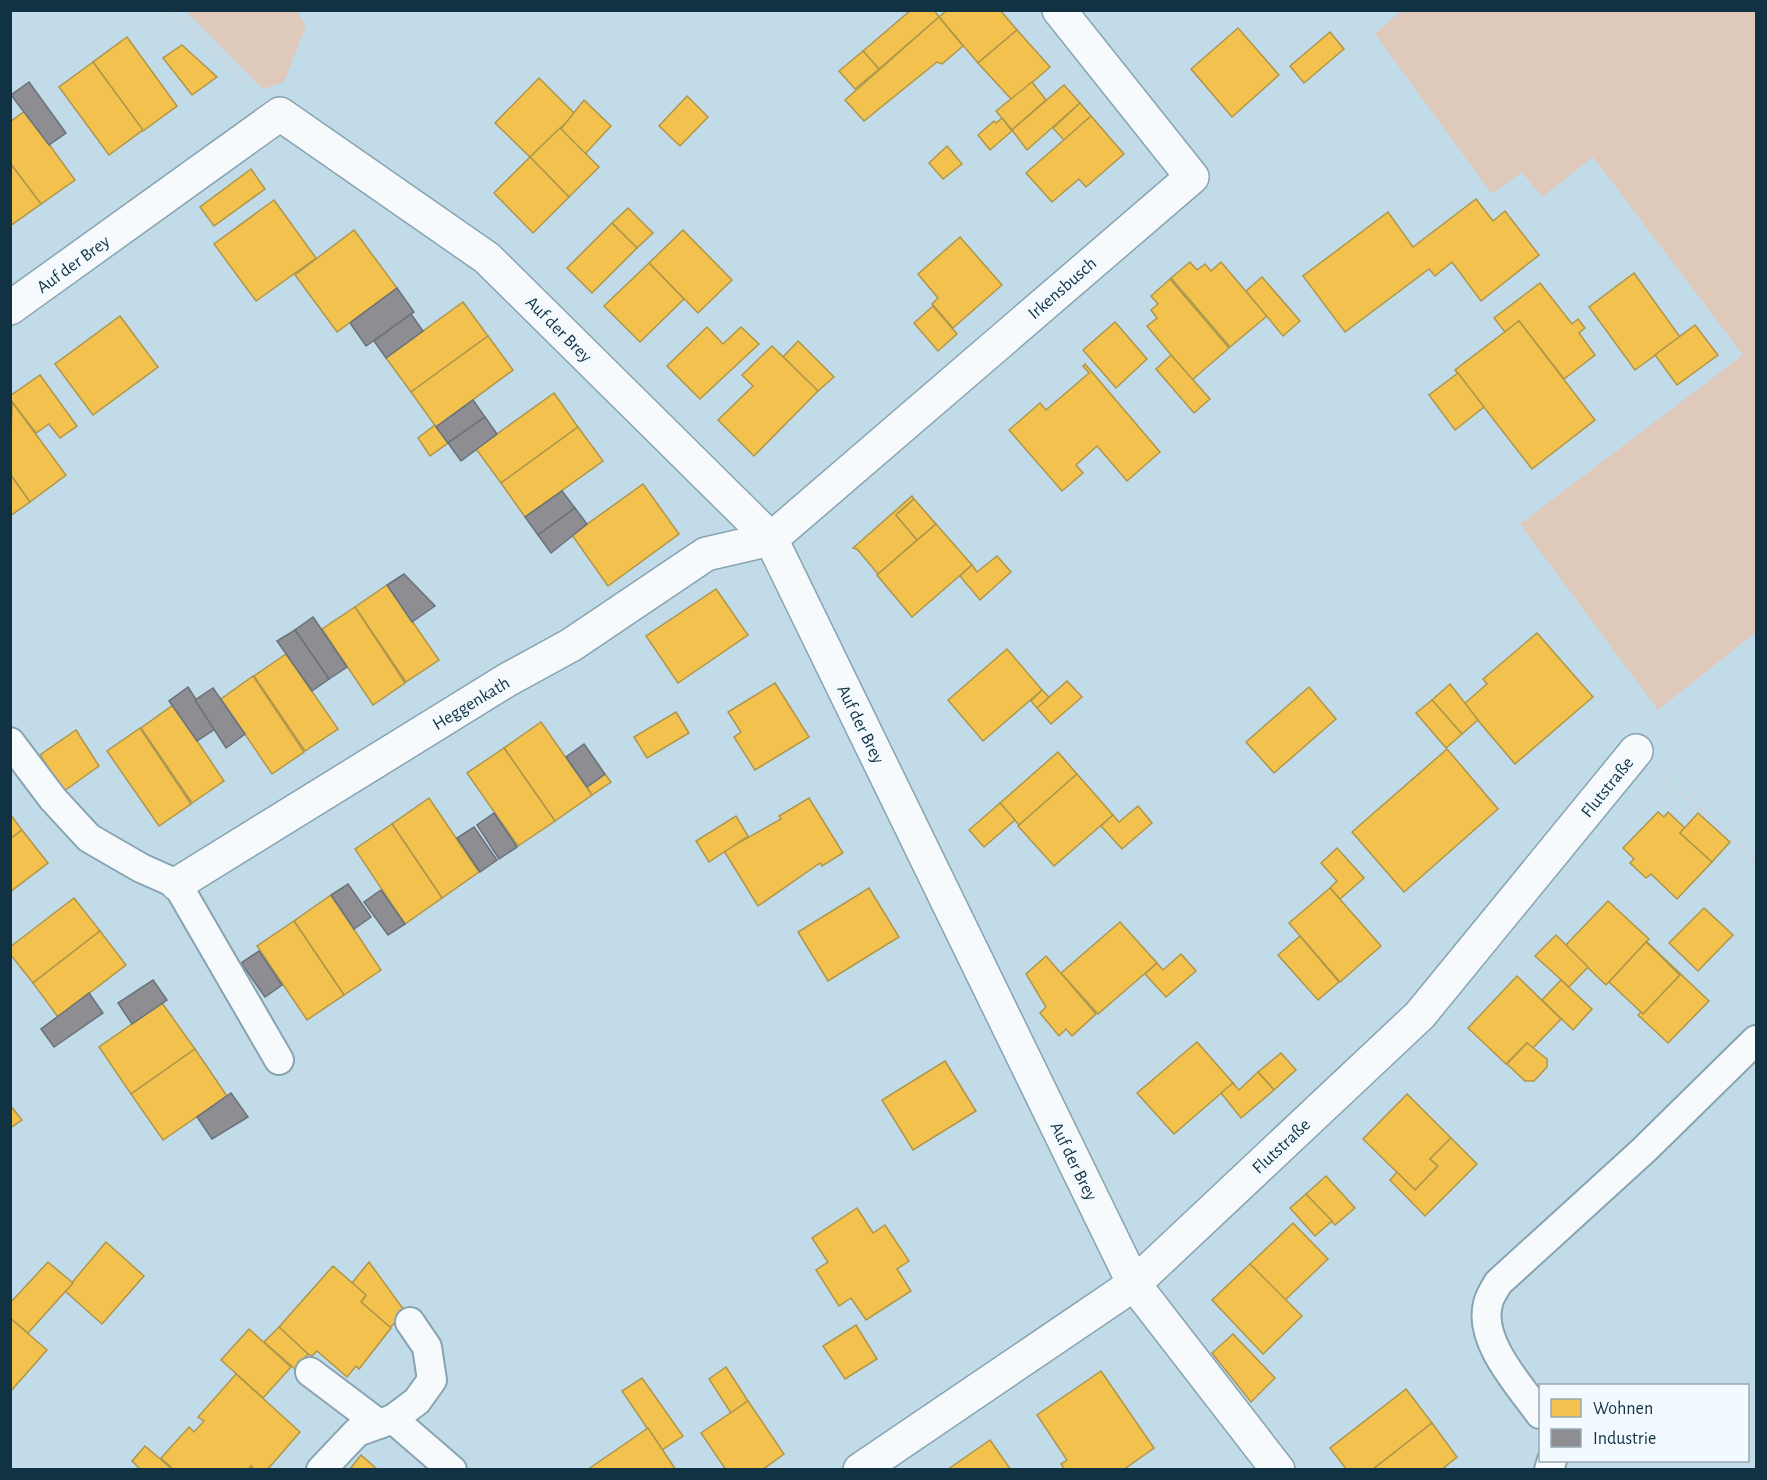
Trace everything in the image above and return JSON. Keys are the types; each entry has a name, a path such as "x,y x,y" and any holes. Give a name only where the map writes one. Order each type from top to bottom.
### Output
{"street":[{"name":"Irkensbusch","path":"771,538 1192,177 1059,10"},
{"name":"Auf der Brey","path":"10,308 280,114 487,258 771,538 1134,1284 1278,1470"},
{"name":"Heggenkath","path":"177,884 507,680 571,645 706,554 771,538"},
{"name":"Flutstraße","path":"860,1470 1134,1284 1420,1015 1636,751"}],"lane":[{"path":"10,742 53,799 89,838 141,868 177,884 279,1060"},
{"path":"1539,1413 1499,1358 1490,1333 1487,1305 1498,1283 1644,1150 1756,1040"},
{"path":"321,1470 357,1431 386,1422 417,1401 432,1380 427,1347 410,1322"},
{"path":"310,1372 386,1422 452,1470"}],"path":[{"path":"173,10 280,114"},
{"path":"1636,751 1756,861"}],"shaded area":[{"path":"1402,10 1756,11 1756,632 1658,710 1520,524 1743,355 1593,157 1542,197 1522,172 1492,194 1375,34"},
{"path":"186,11 296,11 306,26 284,82 263,89"}],"building: Wohnen":[{"path":"911,10 934,10 939,17 879,69 863,51"},
{"path":"947,10 1000,10 1017,30 978,63 939,17"},
{"path":"939,17 963,46 942,64 937,62 864,121 845,100"},
{"path":"1238,28 1279,75 1232,117 1191,69"},
{"path":"1017,30 1050,67 1012,100 978,63"},
{"path":"1330,32 1344,49 1304,83 1290,66"},
{"path":"127,37 177,106 143,131 93,62"},
{"path":"182,45 217,77 192,95 163,58"},
{"path":"863,51 879,69 855,89 839,71"},
{"path":"93,62 143,130 109,155 59,87"},
{"path":"539,78 575,114 530,157 495,123"},
{"path":"1032,82 1046,100 1012,130 996,111"},
{"path":"1064,85 1080,103 1027,150 1012,130"},
{"path":"687,96 708,117 680,146 659,126"},
{"path":"584,100 611,126 585,154 561,129"},
{"path":"1080,103 1091,116 1064,140 1053,128"},
{"path":"25,111 75,180 41,204 10,163 10,122"},
{"path":"1091,116 1124,154 1086,187 1079,179 1052,202 1026,173"},
{"path":"1002,118 1012,131 990,150 978,135 994,121 996,123"},
{"path":"560,128 599,167 569,197 530,157"},
{"path":"947,146 962,164 943,179 929,163"},
{"path":"530,157 569,197 533,233 494,193"},
{"path":"10,163 41,204 10,226"},
{"path":"251,169 265,189 214,226 200,207"},
{"path":"1476,199 1493,221 1505,211 1539,255 1481,301 1452,262 1435,276 1429,269 1345,332 1303,276 1388,212 1413,247"},
{"path":"274,200 316,258 256,301 214,244"},
{"path":"628,208 653,233 637,248 612,223"},
{"path":"612,223 637,248 592,293 567,268"},
{"path":"354,230 397,288 337,332 295,275"},
{"path":"683,230 732,280 698,313 649,263"},
{"path":"960,237 1002,285 953,328 932,304 938,298 918,274"},
{"path":"1190,262 1197,270 1205,264 1211,271 1221,262 1267,316 1230,347 1171,278"},
{"path":"649,263 684,299 640,342 604,306"},
{"path":"1634,273 1680,337 1635,370 1589,307"},
{"path":"1262,277 1300,321 1283,336 1246,291"},
{"path":"1170,279 1229,348 1192,380 1147,326 1157,318 1151,310 1158,304 1151,296"},
{"path":"1540,283 1572,324 1578,319 1585,328 1579,333 1595,355 1564,379 1519,321 1505,332 1494,318"},
{"path":"463,302 488,336 411,392 386,358"},
{"path":"933,306 957,334 938,351 914,323"},
{"path":"120,316 158,367 93,415 55,364"},
{"path":"1519,321 1595,420 1532,469 1455,370"},
{"path":"1115,322 1147,359 1116,388 1083,350"},
{"path":"1695,325 1718,355 1677,385 1655,355"},
{"path":"707,327 723,344 741,327 759,344 700,399 667,366"},
{"path":"488,336 513,370 436,427 411,392"},
{"path":"798,341 834,377 818,391 783,357"},
{"path":"772,346 818,391 754,456 718,420 753,386 742,375"},
{"path":"1171,355 1210,399 1194,413 1156,369"},
{"path":"1085,364 1160,452 1127,481 1097,446 1076,465 1083,473 1062,491 1009,430 1040,403 1046,410 1089,373 1083,366"},
{"path":"1458,373 1484,407 1455,430 1429,395"},
{"path":"40,375 77,426 60,438 49,424 36,433 10,399 10,396"},
{"path":"554,393 578,427 501,483 476,449"},
{"path":"12,402 66,475 30,502 10,474"},
{"path":"435,425 448,443 430,456 418,438"},
{"path":"578,427 603,461 525,517 501,483"},
{"path":"10,474 30,502 10,516"},
{"path":"643,484 679,534 608,586 572,535"},
{"path":"912,496 914,499 896,515 917,540 878,574 857,549 853,548"},
{"path":"914,499 936,524 917,540 896,515"},
{"path":"936,524 972,565 912,617 877,575"},
{"path":"997,556 1011,572 980,600 960,576 972,565 977,572"},
{"path":"387,585 439,660 406,682 355,607"},
{"path":"716,589 748,635 678,683 646,636"},
{"path":"355,607 405,683 373,705 322,629"},
{"path":"1537,633 1593,697 1515,764 1464,704 1487,684 1483,679"},
{"path":"1007,649 1042,690 983,741 948,700"},
{"path":"286,654 338,729 305,751 254,676"},
{"path":"253,676 304,752 272,774 221,699"},
{"path":"1067,681 1082,697 1051,724 1037,708"},
{"path":"775,683 809,737 755,770 734,737 741,732 728,712"},
{"path":"1450,684 1478,720 1462,734 1432,700"},
{"path":"1309,687 1336,719 1274,773 1246,742"},
{"path":"1042,690 1049,697 1037,708 1031,701"},
{"path":"1432,700 1462,734 1446,748 1416,713"},
{"path":"173,705 224,781 192,803 141,728"},
{"path":"676,712 689,733 647,758 634,737"},
{"path":"541,722 592,795 555,821 504,748"},
{"path":"140,728 191,804 159,826 107,751"},
{"path":"76,730 99,766 64,791 40,755"},
{"path":"504,748 555,821 518,846 467,773"},
{"path":"1447,749 1498,809 1404,892 1352,832"},
{"path":"1058,752 1077,774 1019,825 1000,803"},
{"path":"605,774 611,782 592,795 587,787"},
{"path":"1077,774 1113,815 1054,866 1018,826"},
{"path":"429,798 479,872 442,898 392,824"},
{"path":"809,798 843,853 822,866 820,863 758,906 724,851 781,819 779,816"},
{"path":"1000,803 1015,820 984,847 969,830"},
{"path":"1138,806 1152,823 1122,849 1101,826 1113,815 1119,822"},
{"path":"1658,812 1664,817 1668,812 1685,828 1680,833 1712,862 1677,899 1651,874 1646,878 1630,863 1634,859 1623,848"},
{"path":"1698,813 1730,842 1712,862 1680,833"},
{"path":"10,814 22,830 10,839"},
{"path":"736,816 748,836 709,862 696,841"},
{"path":"392,824 442,898 405,924 355,849"},
{"path":"22,830 48,863 10,892 10,839"},
{"path":"1337,848 1364,878 1340,899 1330,888 1337,881 1321,863"},
{"path":"869,888 899,937 828,981 798,932"},
{"path":"1330,888 1381,946 1340,982 1289,923"},
{"path":"331,895 381,970 344,995 294,921"},
{"path":"74,898 100,931 33,983 10,954 10,947"},
{"path":"1608,901 1649,939 1606,985 1565,946"},
{"path":"1704,908 1733,935 1698,971 1669,943"},
{"path":"294,921 344,995 307,1020 257,946"},
{"path":"1120,922 1157,963 1098,1014 1061,973"},
{"path":"100,931 126,965 58,1017 33,983"},
{"path":"1556,935 1588,967 1569,987 1535,956"},
{"path":"1300,936 1339,982 1318,1000 1278,955"},
{"path":"1646,942 1680,975 1643,1014 1609,982"},
{"path":"1647,942 1709,1001 1668,1043 1638,1015 1641,1012 1643,1014 1680,975"},
{"path":"1181,954 1196,971 1166,997 1145,974 1157,963 1163,970"},
{"path":"1046,956 1096,1014 1072,1036 1066,1029 1059,1036 1040,1013 1046,1007 1026,974"},
{"path":"1517,976 1561,1019 1533,1048 1527,1043 1506,1064 1468,1028"},
{"path":"1561,980 1592,1009 1573,1030 1542,1000"},
{"path":"162,1003 195,1049 131,1094 99,1047"},
{"path":"1197,1042 1233,1083 1174,1134 1137,1093"},
{"path":"1527,1043 1547,1059 1547,1067 1534,1081 1525,1081 1507,1064"},
{"path":"195,1049 227,1096 163,1140 131,1094"},
{"path":"1281,1053 1296,1070 1274,1090 1258,1072"},
{"path":"945,1061 976,1111 913,1150 882,1100"},
{"path":"1258,1072 1274,1090 1241,1118 1221,1093 1233,1083 1239,1090"},
{"path":"1407,1094 1451,1138 1430,1159 1438,1166 1415,1190 1363,1139"},
{"path":"10,1105 22,1120 10,1128"},
{"path":"1451,1138 1477,1164 1425,1216 1390,1180 1397,1172 1415,1190 1438,1166 1430,1159"},
{"path":"1326,1176 1355,1208 1335,1225 1306,1194"},
{"path":"1306,1194 1332,1221 1315,1236 1290,1208"},
{"path":"857,1208 873,1233 885,1225 909,1261 897,1269 911,1291 866,1320 851,1298 839,1306 816,1270 828,1262 812,1238"},
{"path":"1293,1223 1328,1259 1284,1301 1250,1264"},
{"path":"106,1242 144,1276 102,1324 65,1291"},
{"path":"48,1262 73,1283 28,1333 10,1318 10,1303"},
{"path":"369,1262 407,1314 390,1327 361,1302 366,1295 352,1283"},
{"path":"1250,1264 1302,1316 1263,1354 1212,1300"},
{"path":"333,1266 366,1295 361,1302 391,1328 359,1369 356,1366 347,1377 317,1351 312,1356 308,1354 279,1327"},
{"path":"10,1318 47,1350 10,1392"},
{"path":"856,1325 877,1359 845,1379 823,1346"},
{"path":"279,1327 308,1354 295,1369 264,1342"},
{"path":"249,1329 291,1367 263,1398 221,1360"},
{"path":"1233,1334 1275,1378 1251,1402 1212,1353"},
{"path":"726,1367 748,1401 731,1413 709,1379"},
{"path":"1101,1371 1154,1448 1123,1470 1065,1470 1061,1464 1067,1460 1037,1415"},
{"path":"236,1374 300,1432 267,1470 255,1470 251,1466 248,1470 174,1470 161,1458 189,1427 194,1432 204,1421 198,1417"},
{"path":"642,1378 683,1436 662,1450 622,1391"},
{"path":"1406,1389 1432,1423 1372,1470 1347,1470 1330,1448"},
{"path":"748,1401 784,1454 762,1470 726,1470 701,1433"},
{"path":"1432,1423 1457,1457 1441,1470 1372,1470"},
{"path":"648,1428 676,1470 587,1470"},
{"path":"990,1440 1011,1470 947,1470"},
{"path":"145,1446 173,1470 141,1470 132,1461"},
{"path":"361,1455 377,1469 377,1470 349,1470"}],"building: Industrie":[{"path":"29,82 66,133 49,145 11,95"},
{"path":"397,288 414,312 366,346 350,323"},
{"path":"411,314 423,331 386,358 374,341"},
{"path":"473,400 485,417 448,443 436,427"},
{"path":"485,417 497,434 461,461 448,443"},
{"path":"562,491 575,508 538,535 525,517"},
{"path":"575,508 587,524 551,553 538,535"},
{"path":"404,574 435,606 412,622 387,585"},
{"path":"313,617 347,667 329,679 295,630"},
{"path":"295,630 329,679 312,691 277,641"},
{"path":"188,687 215,729 197,741 169,701"},
{"path":"213,688 245,734 226,748 195,700"},
{"path":"584,744 605,774 587,787 566,757"},
{"path":"494,813 517,847 499,859 477,825"},
{"path":"474,827 497,860 480,872 457,838"},
{"path":"348,884 371,917 354,929 331,895"},
{"path":"381,890 405,924 388,935 364,902"},
{"path":"259,951 282,985 265,997 241,963"},
{"path":"153,980 167,1000 132,1024 118,1003"},
{"path":"89,993 103,1013 54,1047 41,1029"},
{"path":"231,1093 248,1117 212,1139 197,1117"}]}
